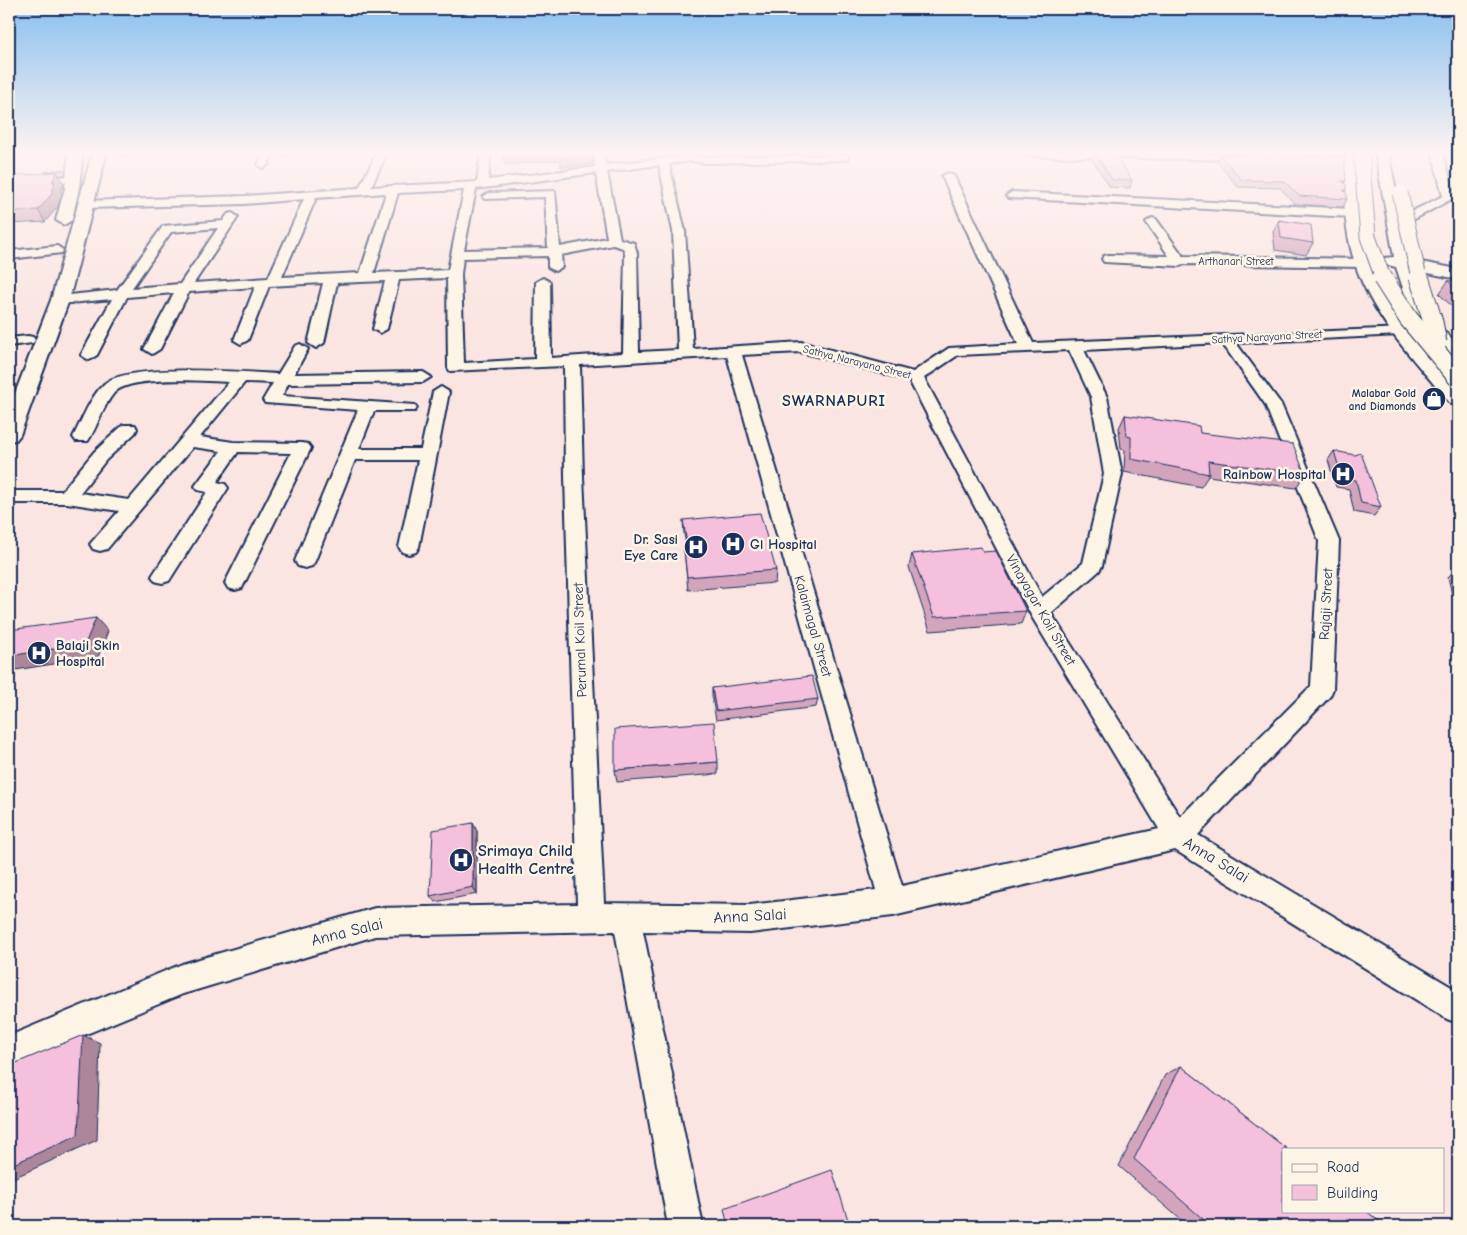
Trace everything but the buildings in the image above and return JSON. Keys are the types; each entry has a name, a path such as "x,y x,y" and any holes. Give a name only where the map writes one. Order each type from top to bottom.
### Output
{"main road":[{"path":"47,284 67,209"},
{"path":"9,405 48,308 77,209"},
{"path":"9,435 60,300 85,209"},
{"path":"1352,209 1361,258 1377,297 1400,331 1458,400"},
{"path":"1361,209 1376,263 1408,317 1458,378"},
{"path":"1381,209 1387,255 1416,317 1436,343 1458,366"},
{"path":"1393,209 1404,268 1425,324 1458,354"},
{"path":"1404,209 1419,279 1433,322 1436,343"},
{"path":"1361,258 1458,281"},
{"path":"1404,268 1458,274"},
{"path":"20,357 34,321"}],"street":[{"path":"152,349 184,288 238,209"},
{"path":"241,340 305,209"},
{"path":"366,277 387,209"},
{"path":"60,300 184,288 366,277 454,274 469,209"},
{"path":"552,209 555,267"},
{"path":"608,209 614,241"},
{"path":"674,209 679,231 686,354"},
{"path":"963,209 1028,347"},
{"path":"1280,209 1352,212"},
{"path":"1396,224 1426,209"},
{"path":"1152,222 1180,262"},
{"path":"89,355 122,293 167,229 227,224"},
{"path":"458,254 554,252 614,241 629,246 631,253 631,357"},
{"path":"9,255 57,250"},
{"name":"Arthanari Street","path":"1109,259 1180,262 1361,258"},
{"name":"Sathya Narayana Street","path":"454,274 456,368 801,347 915,377 954,350 1400,331"},
{"path":"380,329 393,276"},
{"path":"316,343 331,280"},
{"path":"543,363 544,282"},
{"name":"Rajaji Street","path":"1178,837 1322,689 1329,541 1273,404 1226,339"},
{"path":"9,342 28,340"},
{"path":"1039,611 1092,566 1112,474 1099,397 1074,345"},
{"path":"300,349 270,400 409,408"},
{"name":"Kalaimagal Street","path":"733,351 893,902"},
{"name":"Perumal Koil Street","path":"572,361 574,477 591,918"},
{"path":"82,437 110,386 121,380 168,376 282,379 423,377"},
{"path":"100,544 134,507 241,377"},
{"name":"Vinayagar Koil Street","path":"915,377 1039,611 1178,837"},
{"path":"409,547 441,392"},
{"path":"306,560 368,406"},
{"path":"67,497 100,456 129,430"},
{"path":"187,441 233,446 302,448 235,583"},
{"path":"162,576 219,488 204,486 233,446"},
{"path":"348,455 429,454"},
{"path":"9,497 67,497 134,507"},
{"name":"Anna Salai","path":"9,1051 182,979 376,922 626,917 750,919 893,902 1178,837 1458,1008"},
{"path":"626,917 686,1226"}],"place":[{"name":"Malabar Gold and Diamonds","path":"1434,399"},
{"name":"Rainbow Hospital","path":"1343,474"},
{"name":"Gl Hospital","path":"733,544"},
{"name":"Dr. Sasi Eye Care","path":"696,547"},
{"name":"Balaji Skin Hospital","path":"39,653"},
{"name":"Srimaya Child Health Centre","path":"461,860"}],"district":[{"name":"SWARNAPURI","path":"834,401"}]}
